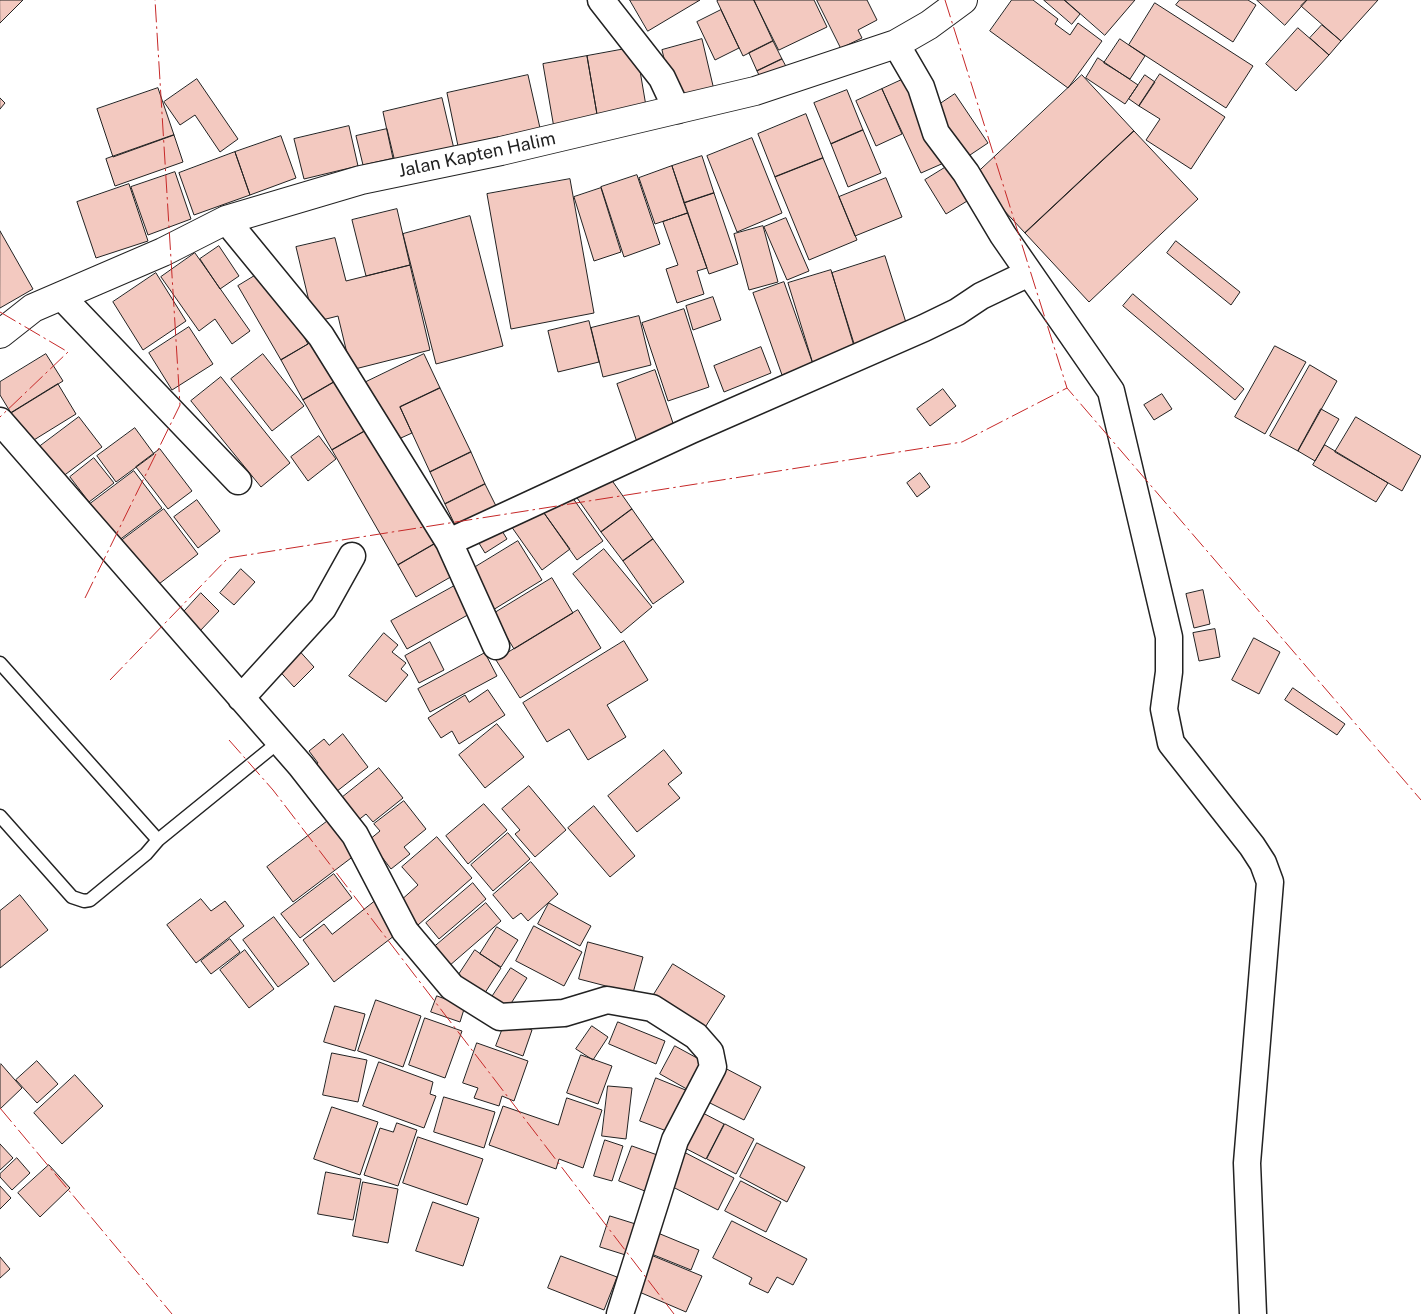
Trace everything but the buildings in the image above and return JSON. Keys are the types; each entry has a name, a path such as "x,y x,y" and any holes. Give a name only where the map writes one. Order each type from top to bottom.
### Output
{"main road":[{"name":"Jalan Kapten Halim","path":"3,325 33,308 163,252 226,220 362,180 755,91 896,44 929,25 963,0"}],"street":[{"path":"601,0 662,78 677,110"},
{"path":"896,44 921,87 936,133 966,173 1003,235 1111,391 1168,637 1169,672 1164,709 1171,743 1252,846 1263,862 1270,882 1247,1163 1252,1314"},
{"path":"226,220 321,336 449,542 496,646"},
{"path":"449,542 691,430 924,328 957,312 981,296 1029,273"},
{"path":"62,296 238,481"},
{"path":"0,421 280,741 355,835 405,931 452,987 500,1017 564,1013 608,1000 652,1008 696,1036 710,1052 713,1067 675,1140 620,1314"},
{"path":"241,698 322,608 352,556"}],"lane":[{"path":"0,663 158,840"},
{"path":"0,816 72,897 84,901 90,900 146,854 158,840 280,741"}],"power":[{"path":"85,598 180,405 155,0"},
{"path":"945,0 1067,388 1421,800"},
{"path":"0,312 68,352 0,417"},
{"path":"110,680 228,558 962,442 1067,388"},
{"path":"229,740 273,790 674,1314"},
{"path":"0,1108 172,1314"}]}
